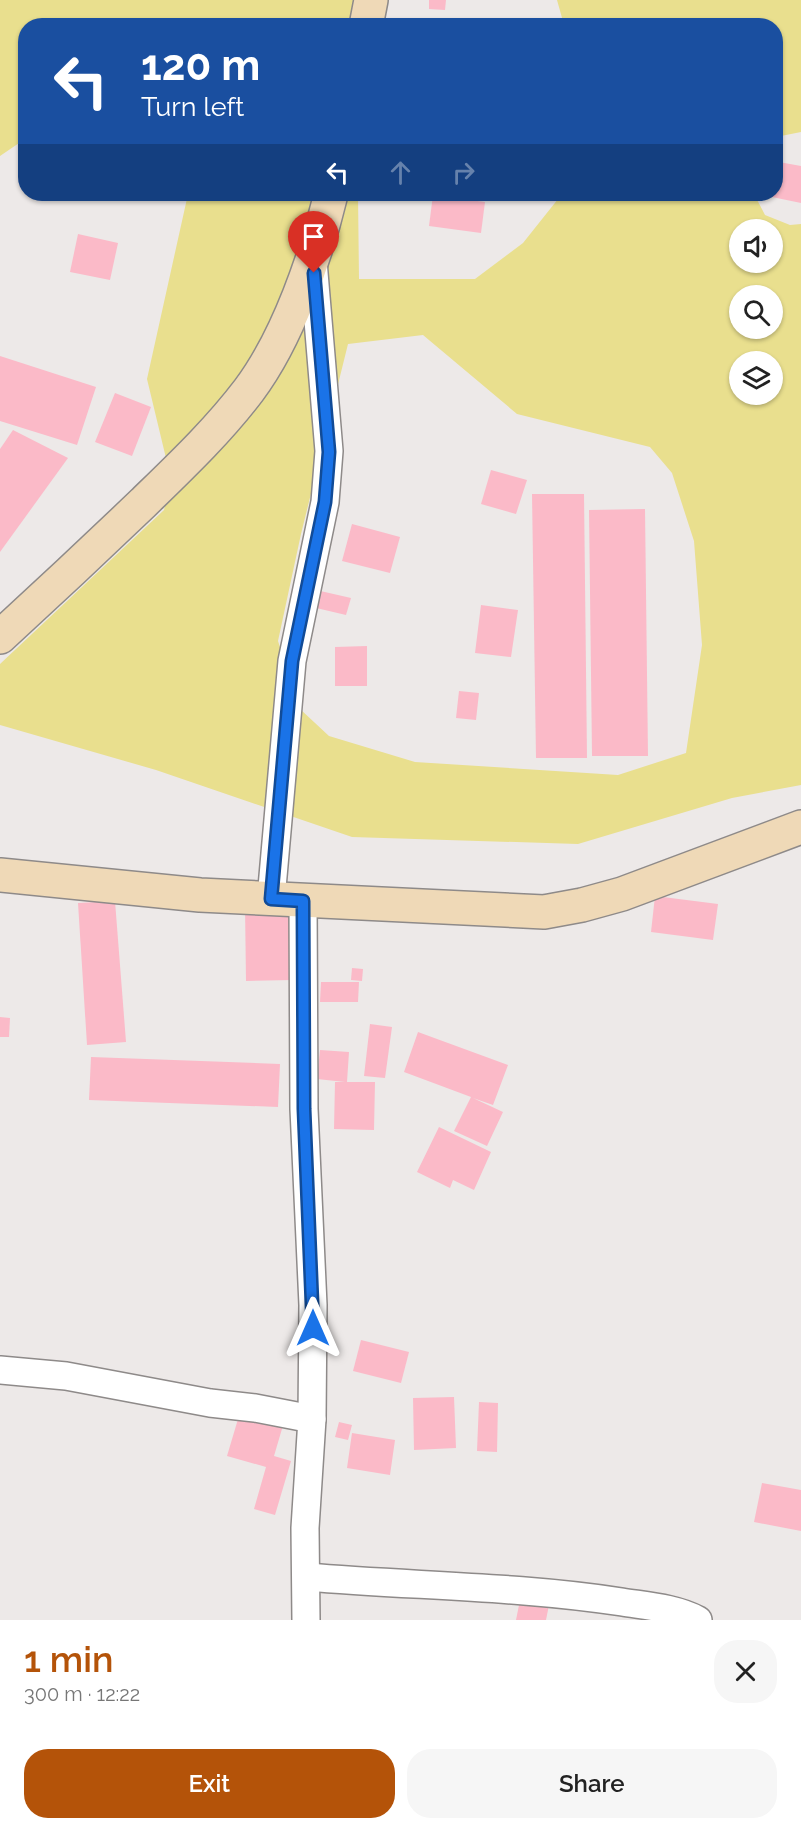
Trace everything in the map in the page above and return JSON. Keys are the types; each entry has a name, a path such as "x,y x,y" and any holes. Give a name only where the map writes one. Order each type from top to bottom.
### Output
{"street":[{"path":"368,18 371,0"},
{"path":"0,637 62,581 189,458 249,390 271,355 293,308 324,224 329,201"},
{"path":"271,899 292,661 325,502 329,452 313,254"},
{"path":"0,875 200,895 544,912 622,894 801,827"},
{"path":"303,901 304,1109 314,1305 312,1419 305,1528 306,1620"},
{"path":"0,1370 76,1378 312,1419"},
{"path":"307,1577 393,1584 513,1589 575,1595 658,1608 688,1615 698,1620"}],"shaded area":[{"path":"0,0 386,0 383,18 18,18 18,144 0,156"},
{"path":"557,0 801,0 801,132 783,136 783,18 562,18"},
{"path":"186,201 358,201 359,279 475,279 523,243 556,201 758,201 765,215 775,219 729,219 729,273 783,273 783,222 790,225 801,224 801,785 732,798 578,844 352,837 156,770 0,725 0,664 164,510 171,479 147,379","holes":["423,335 517,414 650,447 672,473 694,541 702,645 686,753 618,775 415,762 329,736 300,709 278,641 301,534 348,344"]}],"building":[{"path":"429,0 446,0 445,10 429,9"},
{"path":"783,163 801,166 801,203 783,199"},
{"path":"432,201 485,202 481,233 429,226"},
{"path":"78,234 118,243 110,280 70,272"},
{"path":"0,356 96,387 77,445 0,421"},
{"path":"115,393 151,407 132,456 95,442"},
{"path":"13,430 68,458 0,552 0,449"},
{"path":"491,470 527,480 516,514 481,504"},
{"path":"532,494 584,494 587,758 536,758"},
{"path":"645,509 648,756 592,756 589,510"},
{"path":"352,524 400,537 390,573 342,561"},
{"path":"316,590 351,598 346,615 312,607"},
{"path":"481,605 518,610 511,657 475,653"},
{"path":"367,646 367,686 335,686 335,647"},
{"path":"459,691 479,693 476,720 456,718"},
{"path":"655,896 718,904 713,940 651,932"},
{"path":"115,901 126,1042 87,1045 78,903"},
{"path":"245,906 291,906 292,980 246,981"},
{"path":"352,968 363,969 362,981 351,980"},
{"path":"321,982 359,982 358,1002 320,1002"},
{"path":"0,1017 10,1018 9,1037 0,1037"},
{"path":"370,1024 392,1027 385,1078 364,1076"},
{"path":"418,1032 508,1065 493,1105 473,1098 503,1112 487,1146 454,1131 471,1097 404,1072"},
{"path":"320,1050 349,1052 347,1082 375,1082 374,1130 334,1129 335,1082 345,1082 317,1079"},
{"path":"91,1057 280,1064 278,1107 89,1100"},
{"path":"439,1127 491,1152 474,1190 453,1180 450,1188 417,1172"},
{"path":"361,1340 409,1352 401,1383 353,1371"},
{"path":"454,1397 456,1448 414,1450 413,1398"},
{"path":"479,1402 498,1403 497,1452 477,1451"},
{"path":"241,1409 284,1422 274,1456 291,1461 275,1515 254,1509 266,1467 227,1456"},
{"path":"339,1422 352,1425 348,1440 335,1437"},
{"path":"352,1433 395,1440 390,1475 347,1468"},
{"path":"762,1483 801,1490 801,1531 754,1522"},
{"path":"520,1600 549,1605 546,1620 516,1620"}],"route":[{"path":"313,1328 314,1305 304,1109 303,901 271,899 292,661 325,502 329,452 314,273"}]}
